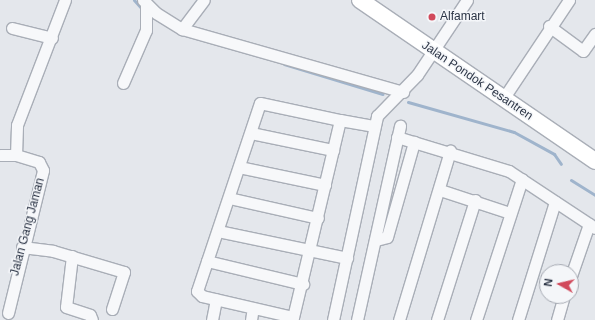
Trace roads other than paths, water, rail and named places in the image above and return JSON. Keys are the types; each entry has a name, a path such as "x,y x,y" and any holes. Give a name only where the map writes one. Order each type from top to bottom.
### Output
{"street":[{"path":"16,155 17,125 52,38 64,0"},
{"path":"182,29 204,0"},
{"path":"333,320 374,126 381,109 403,92 433,52 467,0"},
{"path":"503,99 549,26 569,0"},
{"name":"Jalan Pondok Pesantren","path":"364,1 433,52 595,161"},
{"path":"145,2 182,29 403,92"},
{"path":"123,83 146,30 145,2"},
{"path":"549,26 583,51 595,34"},
{"path":"12,28 52,38"},
{"path":"340,120 295,316 252,308 216,299 197,292 260,103 374,126"},
{"path":"357,320 376,240 400,126"},
{"path":"251,133 333,150"},
{"path":"397,138 450,151 502,168 522,179 592,226 576,264"},
{"path":"376,240 387,237 414,142"},
{"path":"399,320 440,190 450,151"},
{"name":"Jalan Gang Jaman","path":"0,155 16,155 39,162 43,168 22,247 8,313"},
{"path":"239,167 325,185"},
{"path":"476,320 522,179"},
{"path":"440,190 510,212"},
{"path":"229,198 318,218"},
{"path":"437,320 475,200"},
{"path":"518,320 555,202"},
{"path":"218,231 347,258"},
{"path":"22,247 72,256 124,272 112,309"},
{"path":"72,256 66,307 90,315 92,320"},
{"path":"207,261 303,284"},
{"path":"212,320 216,299"},
{"path":"557,320 562,304"},
{"path":"251,320 252,308"}],"waterway":[{"path":"134,0 143,10"},
{"path":"149,15 173,29"},
{"path":"284,64 383,94"},
{"path":"408,102 514,132 554,154 561,164"},
{"path":"571,180 595,195"}],"place":[{"name":"Alfamart","path":"432,17"}]}
